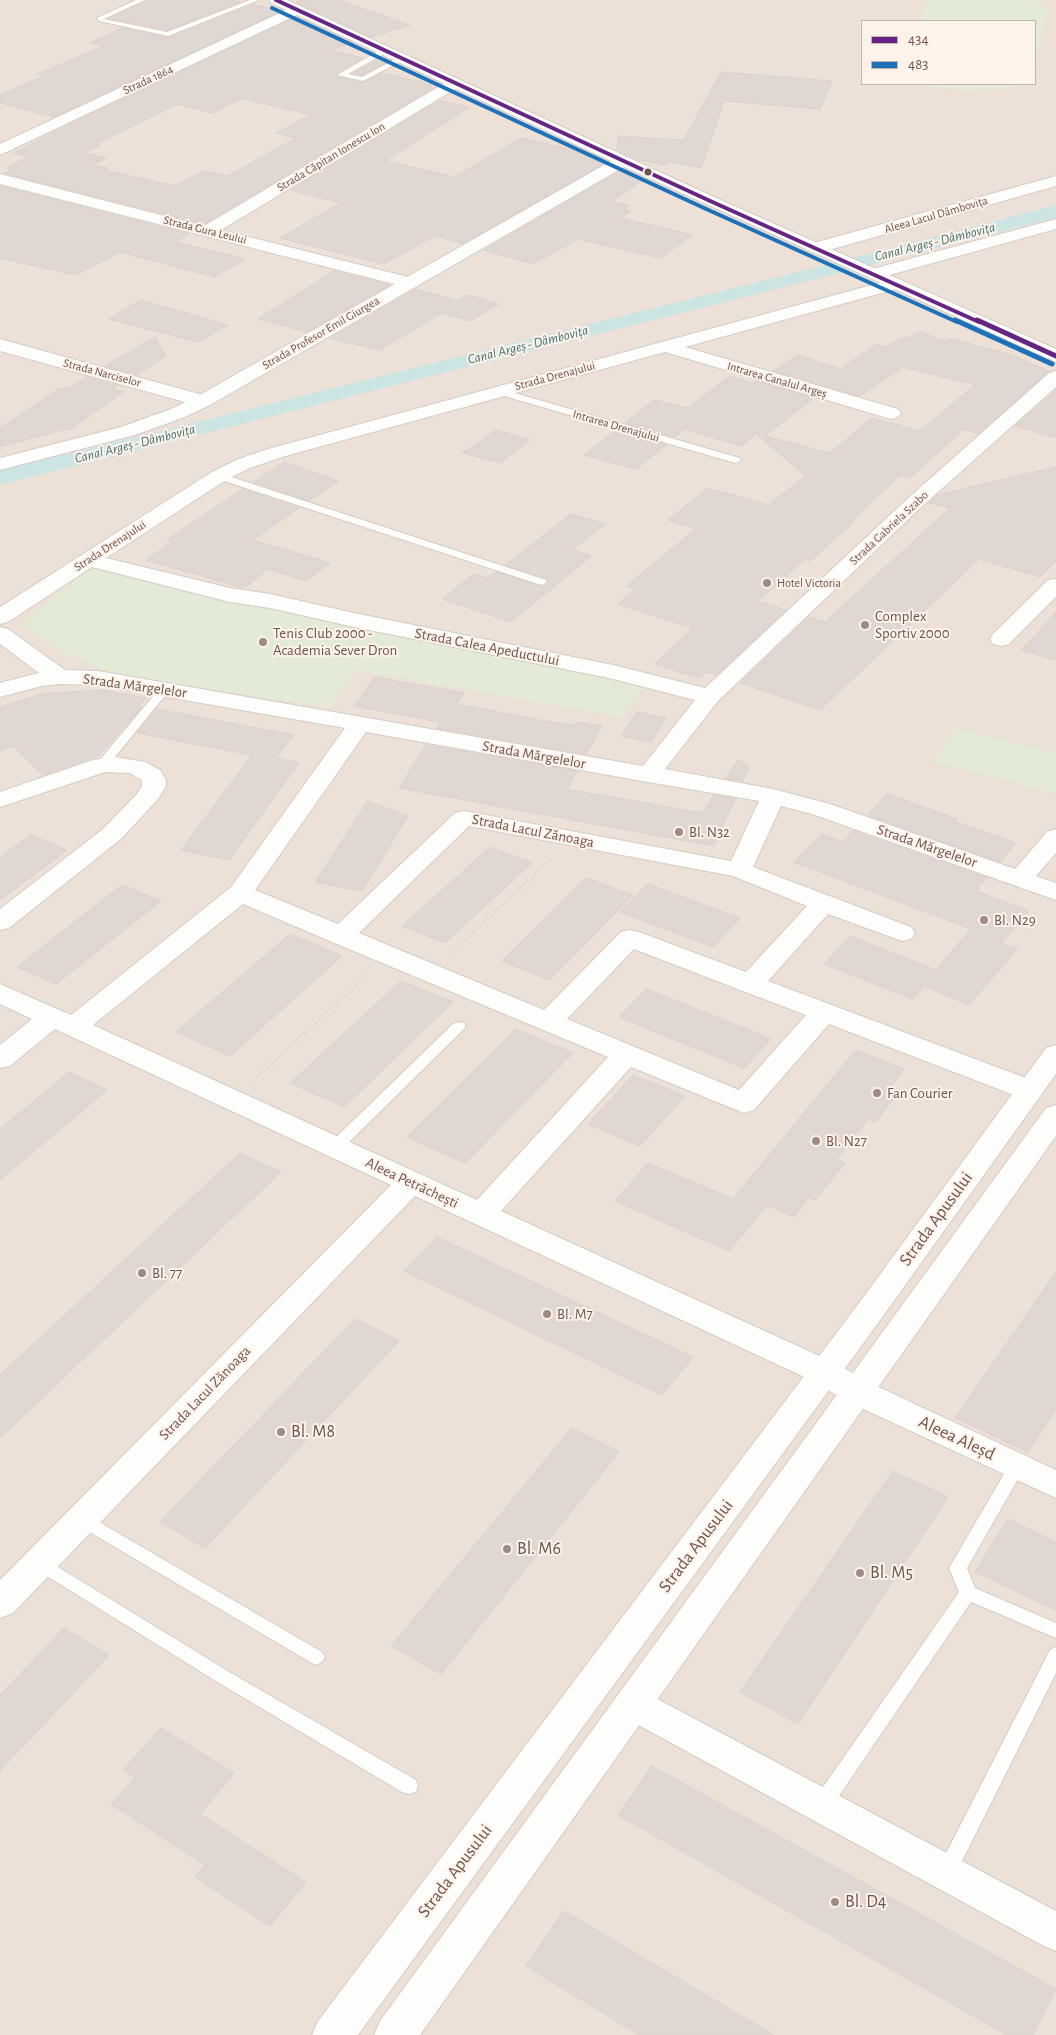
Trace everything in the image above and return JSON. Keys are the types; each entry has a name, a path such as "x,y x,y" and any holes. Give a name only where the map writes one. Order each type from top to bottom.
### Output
{"street":[{"path":"276,0 894,284 1056,356"},
{"name":"Strada 1864","path":"0,150 297,10"},
{"name":"Strada Căpitan Ionescu Ion","path":"207,231 455,83"},
{"name":"Strada Profesor Emil Giurgea","path":"0,464 128,431 178,413 203,401 624,160"},
{"name":"Strada Gura Leului","path":"0,179 410,283"},
{"name":"Aleea Lacul Dâmbovița","path":"816,248 1056,181"},
{"path":"875,274 1056,224"},
{"name":"Strada Drenajului","path":"0,616 219,476 243,464 275,453 497,391 894,284"},
{"name":"Strada Narciselor","path":"0,345 203,401"},
{"name":"Intrarea Canalul Argeș","path":"663,346 891,413"},
{"name":"Strada Gabriela Szabo","path":"648,775 710,696 911,506 1056,377"},
{"name":"Strada Calea Apeductului","path":"88,560 230,595 270,601 354,620 613,672 643,681 710,696"},
{"path":"1001,639 1056,585"},
{"path":"0,634 60,677"},
{"name":"Strada Mărgelelor","path":"0,690 41,679 60,677 98,678 773,796 821,809 1056,892"},
{"path":"0,1059 63,1022 240,893 360,724"},
{"path":"0,800 102,765 114,764 136,767 151,775 154,780 154,786 146,799 112,834 0,922"},
{"path":"739,870 773,796"},
{"name":"Strada Lacul Zănoaga","path":"342,936 464,818 739,870 902,933"},
{"path":"1020,880 1056,837"},
{"path":"240,893 744,1103 824,1012"},
{"path":"750,984 824,903"},
{"path":"548,1022 630,938 824,1012 1043,1087"},
{"name":"Aleea Petrăchești","path":"0,993 824,1372"},
{"path":"481,1214 627,1054"},
{"name":"Strada Apusului","path":"333,2035 824,1372 1043,1087 1056,1054"},
{"path":"395,2035 1056,1115"},
{"name":"Strada Lacul Zănoaga","path":"0,1603 411,1182"},
{"name":"Aleea Aleșd","path":"824,1372 858,1392 1056,1485"},
{"path":"633,1704 1056,1932"}],"lane":[{"path":"142,0 100,18 110,22 168,34 251,1"},
{"path":"385,51 341,75 363,79 402,59"},
{"name":"Intrarea Drenajului","path":"497,391 736,460"},
{"path":"219,476 542,582"},
{"path":"102,765 164,690"},
{"path":"335,1147 459,1026"},
{"path":"1017,1466 958,1568 968,1593 1056,1632"},
{"path":"82,1519 316,1657"},
{"path":"40,1563 225,1678 409,1786"},
{"path":"821,1806 968,1593"},
{"path":"946,1873 1056,1655"}],"path":[{"path":"430,972 572,839"},
{"path":"232,1100 388,955"}],"shaded area":[{"path":"0,0 1056,0 1056,2035 0,2035"}],"green space":[{"path":"930,0 1035,0 1049,9 1036,64 1036,20 919,20 926,2"},
{"path":"928,85 1018,85 997,90 965,91"},
{"name":"Tenis Club 2000 - Academia Sever Dron","path":"95,565 368,632 378,622 650,674 624,718 356,670 330,708 112,673 61,652 21,623"},
{"path":"955,728 1056,753 1056,794 933,762"}],"building":[{"path":"150,0 231,0 240,2 167,30 110,18"},
{"path":"302,0 337,0 410,25 372,37 296,2"},
{"path":"253,5 282,10 54,117 0,103 0,95 44,76 38,74 104,46 90,43 123,28 169,38"},
{"path":"297,17 353,43 329,50 363,58 336,73 337,77 363,83 383,73 432,85 428,86 433,88 204,224 4,173 12,169 6,168 29,157 14,153 75,122","holes":["242,98 311,115 276,133 296,138 228,176 204,171 175,186 105,170 108,168 92,165 106,158 85,153 100,145 96,144 177,104 212,113"]},
{"path":"376,61 385,63 362,75 353,73"},
{"path":"721,72 832,81 820,109 724,101 701,168 669,162 665,165 639,160 617,150 618,136 684,140"},
{"path":"439,101 470,107 385,161 455,177 521,138 589,153 605,163 462,244 437,236 384,264 280,238 341,203 291,190"},
{"path":"622,170 643,180 612,201 630,206 624,210 631,211 620,218 693,235 660,258 578,239 533,264 484,250"},
{"path":"0,186 189,234 175,242 245,259 214,277 120,252 75,275 0,258"},
{"path":"334,271 390,285 307,332 258,319"},
{"path":"416,289 457,301 468,295 499,304 470,321 442,313 379,350 330,338"},
{"path":"141,300 228,325 198,342 109,319"},
{"path":"920,332 945,341 949,338 1009,354 1049,371 978,434 964,429 910,478 900,475 852,521 854,522 810,561 805,559 758,601 786,610 716,675 706,672 699,678 655,664 693,628 618,604 636,589 626,586 696,529 668,520 708,488 768,505 806,476 756,434 741,446 685,429 675,437 625,423 654,400 688,408 730,376 753,383 756,381 814,398 765,436 830,453 872,418 920,431 975,385 903,367 860,396 773,371 798,355 840,369 877,344 885,347"},
{"path":"155,337 166,356 136,375 105,366"},
{"path":"87,377 118,386 112,389 123,392 69,430 65,429 0,447 0,428 60,388 67,389"},
{"path":"1056,390 1056,438 1015,426"},
{"path":"496,430 530,440 500,463 463,453"},
{"path":"616,430 666,445 636,469 584,455"},
{"path":"284,462 338,481 309,501 254,482"},
{"path":"1056,467 1056,561 1040,577 979,559 820,710 740,683 809,617 825,622 950,508 929,503 937,495"},
{"path":"243,489 299,508 253,540 330,563 306,581 268,569 244,588 146,560 172,542 167,540"},
{"path":"571,514 605,524 572,550 591,556 511,622 442,599 474,574 488,578 496,572 542,587 548,584 547,578 506,565"},
{"path":"1056,612 1056,660 1021,650 1035,635"},
{"path":"375,677 464,693 457,704 550,722 574,725 576,722 602,726 586,754 437,728 440,722 354,706"},
{"path":"102,690 146,698 139,706 142,707 98,756 43,775 13,746 0,751 0,707 41,694"},
{"path":"156,709 294,735 276,758 299,763 229,860 181,850 252,755 137,733"},
{"path":"637,712 666,718 651,742 622,736"},
{"name":"Bl. N32","path":"426,745 577,771 567,789 702,813 714,795 735,799 714,846 399,788"},
{"path":"738,760 749,766 743,781 725,778"},
{"path":"887,794 957,819 955,822 1016,843 1000,862 868,815"},
{"path":"368,801 408,816 362,891 315,882"},
{"name":"Bl. N29","path":"853,831 987,878 976,891 1029,911 1001,943 1017,949 969,1005 924,986 913,999 824,964 850,936 936,970 971,929 794,862 822,834 843,842"},
{"path":"31,835 67,850 0,900 0,857"},
{"path":"490,847 532,863 445,943 402,926"},
{"path":"586,878 633,895 550,980 502,961"},
{"path":"648,884 740,918 713,947 620,912"},
{"path":"122,885 161,901 56,984 17,967"},
{"path":"290,934 342,956 230,1056 176,1032"},
{"path":"401,981 453,1002 344,1107 290,1083"},
{"path":"647,989 771,1039 744,1068 619,1017"},
{"path":"516,1029 573,1053 465,1163 407,1137"},
{"name":"Bl. N27","path":"856,1050 904,1069 891,1086 901,1090 875,1122 868,1119 836,1160 845,1163 815,1200 809,1197 794,1217 767,1205 729,1251 615,1201 648,1163 733,1199"},
{"path":"69,1072 107,1090 0,1180 0,1129"},
{"path":"633,1075 685,1096 640,1146 588,1124"},
{"name":"Bl. 77","path":"240,1153 281,1172 0,1438 0,1375"},
{"name":"Bl. M7","path":"437,1237 693,1357 662,1395 404,1271"},
{"path":"1056,1272 1056,1410 1028,1452 955,1418"},
{"name":"Bl. M8","path":"355,1319 399,1341 205,1548 160,1522"},
{"name":"Bl. M6","path":"572,1428 619,1452 441,1674 391,1646"},
{"name":"Bl. M5","path":"893,1471 948,1497 798,1724 740,1692"},
{"path":"1008,1519 1056,1542 1056,1610 975,1572"},
{"path":"64,1628 109,1655 0,1771 0,1695"},
{"path":"161,1728 234,1773 200,1814 306,1882 270,1926 195,1877 205,1865 111,1804 135,1778 123,1770"},
{"name":"Bl. D4","path":"652,1766 1056,1989 1033,2035 1007,2035 618,1815"},
{"path":"564,1911 774,2035 639,2035 526,1966"}],"waterway":[{"name":"Canal Argeș - Dâmbovița","path":"0,478 829,270 1056,211"}],"transit line":[{"name":"434","path":"276,0 708,200 1056,356"},
{"name":"483","path":"272,8 704,208 1052,364"}],"place":[{"name":"Hotel Victoria","path":"767,583"},
{"name":"Complex Sportiv 2000","path":"865,625"},
{"name":"Tenis Club 2000 - Academia Sever Dron","path":"263,642"},
{"name":"Bl. N32","path":"679,832"},
{"name":"Bl. N29","path":"984,920"},
{"name":"Fan Courier","path":"877,1093"},
{"name":"Bl. N27","path":"816,1141"},
{"name":"Bl. 77","path":"142,1273"},
{"name":"Bl. M7","path":"547,1314"},
{"name":"Bl. M8","path":"281,1432"},
{"name":"Bl. M6","path":"507,1549"},
{"name":"Bl. M5","path":"860,1573"},
{"name":"Bl. D4","path":"835,1902"}]}
